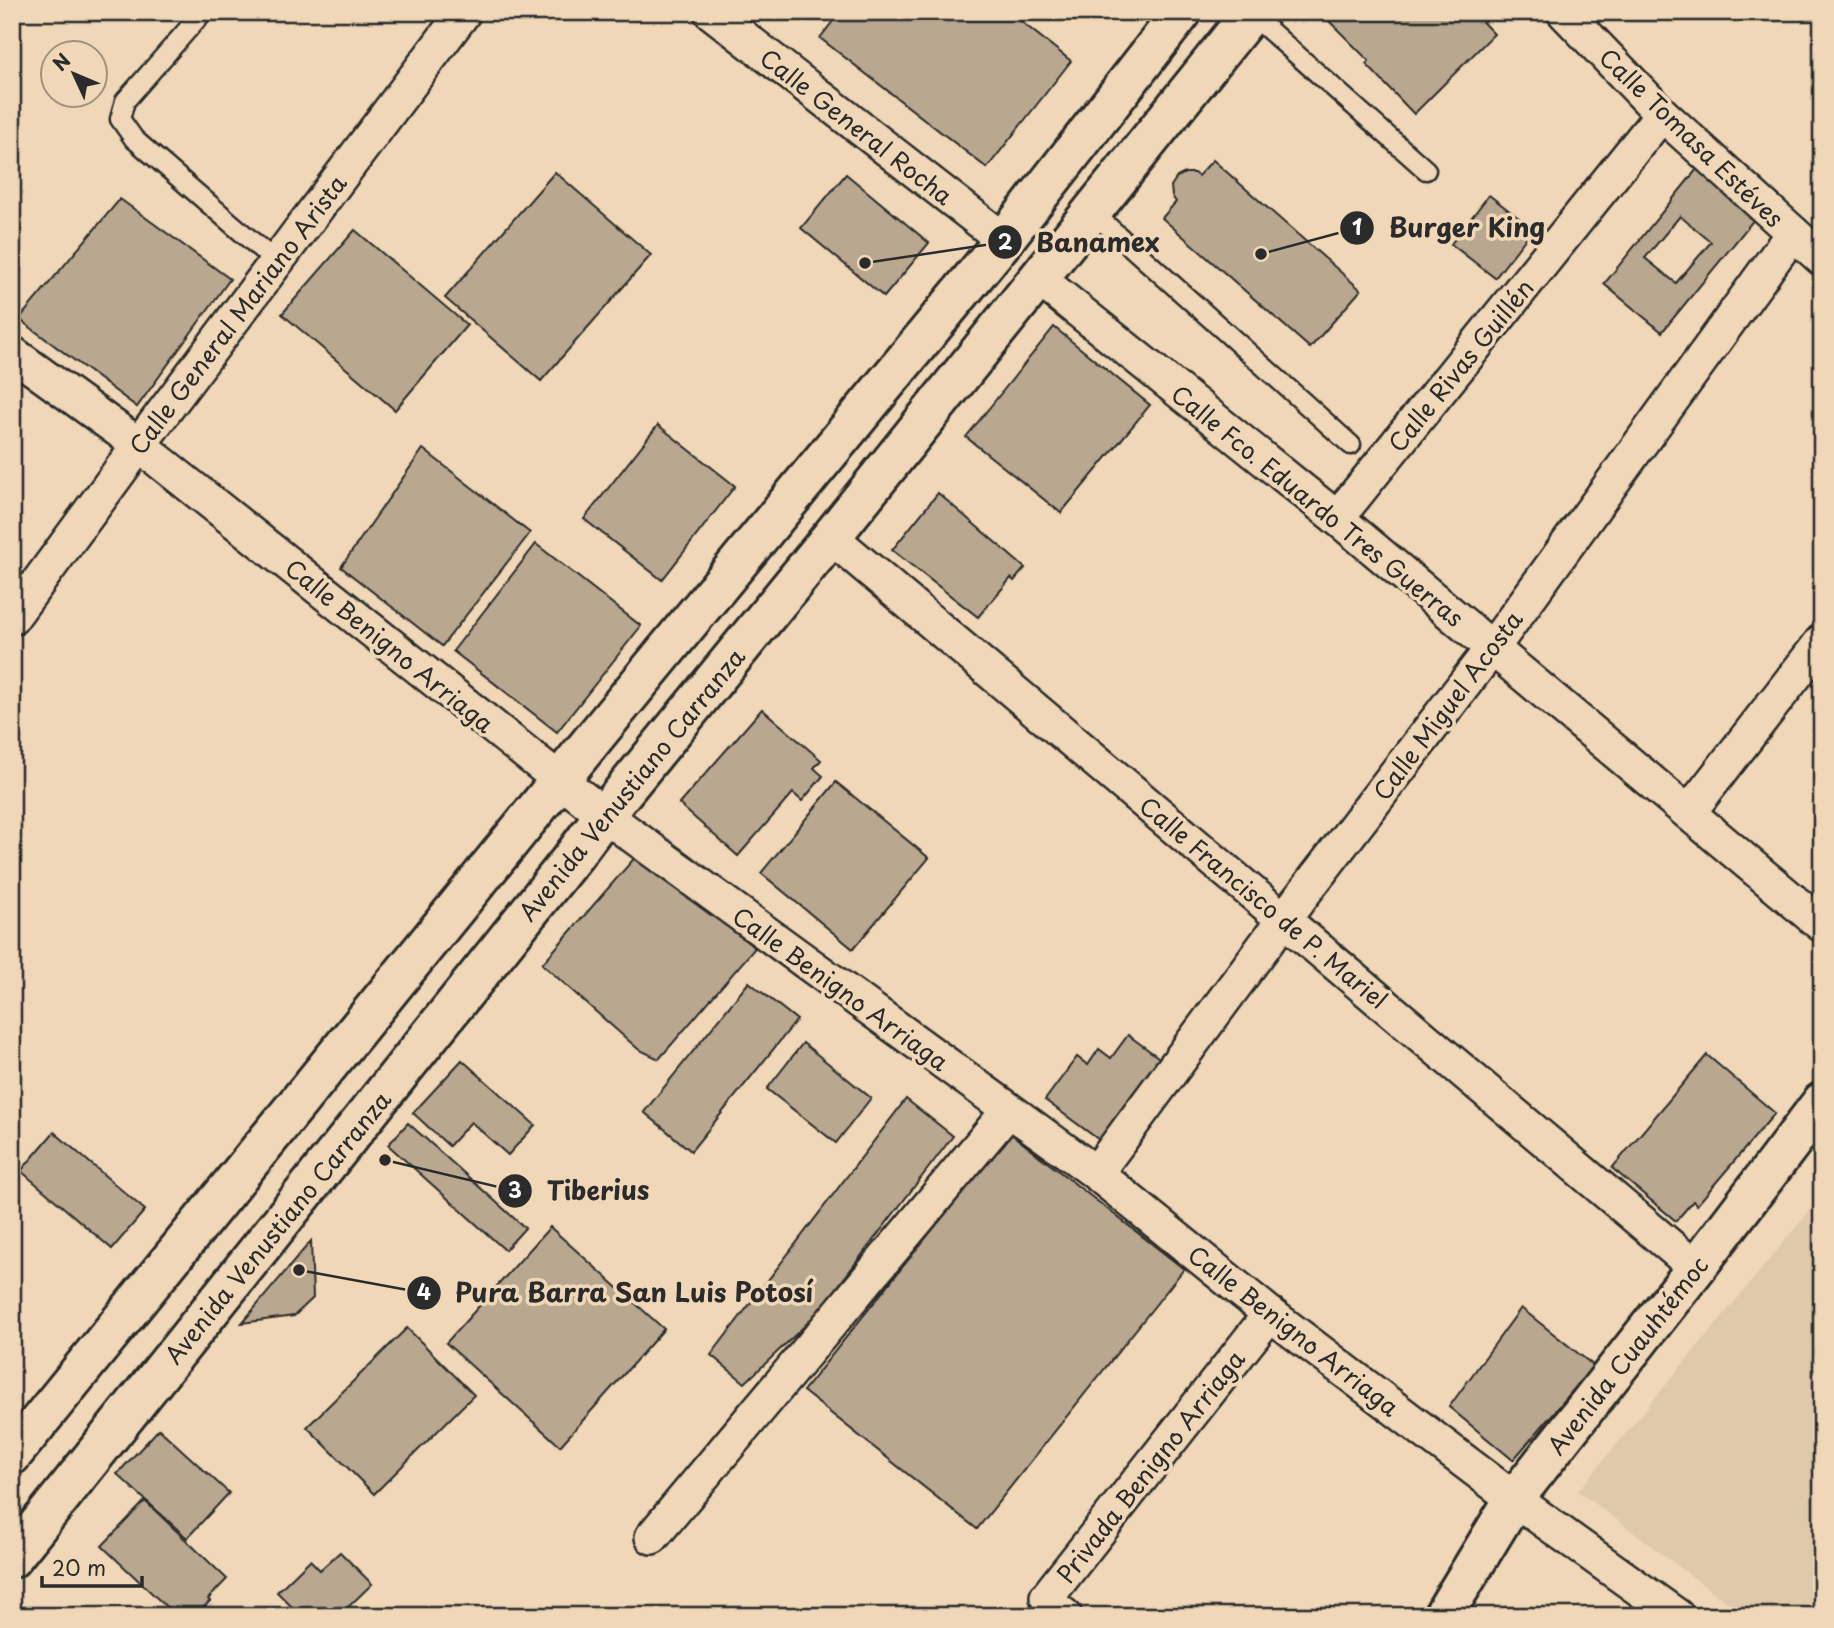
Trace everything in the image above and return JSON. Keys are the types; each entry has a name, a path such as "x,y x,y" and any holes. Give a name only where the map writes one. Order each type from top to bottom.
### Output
{"main road":[{"path":"12,1455 1004,240 1182,12"},
{"name":"Avenida Venustiano Carranza","path":"12,1558 604,815 831,537 1251,13"},
{"name":"Avenida Cuauhtémoc","path":"1443,1616 1514,1499 1696,1268 1822,1102"}],"street":[{"name":"Calle General Mariano Arista","path":"12,618 464,12"},
{"name":"Calle General Rocha","path":"711,12 1004,240"},
{"name":"Calle Tomasa Estéves","path":"1572,15 1662,114 1822,259"},
{"name":"Calle Rivas Guillén","path":"1337,518 1662,114"},
{"name":"Calle Miguel Acosta","path":"1096,1173 1284,919 1493,647 1793,233"},
{"name":"Calle Fco. Eduardo Tres Guerras","path":"1038,278 1337,518 1822,925"},
{"name":"Calle Benigno Arriaga","path":"12,353 139,445 604,815 1096,1173 1269,1314 1514,1499 1677,1616"},
{"name":"Calle Francisco de P. Mariel","path":"831,537 1696,1268"},
{"path":"1689,812 1822,641"},
{"path":"652,1537 1009,1110"},
{"name":"Privada Benigno Arriaga","path":"1065,1616 1046,1597 1269,1314"}],"lane":[{"path":"203,12 125,101 120,119 134,139 276,262"},
{"path":"1251,13 1426,170"},
{"path":"1091,211 1351,445"}],"shaded area":[{"path":"1822,1196 1822,1616 1745,1616 1578,1491"}],"building":[{"path":"840,12 1009,12 1071,61 987,168 820,38"},
{"path":"1320,12 1473,12 1494,34 1414,114 1366,64 1369,61"},
{"path":"1213,160 1361,290 1310,348 1162,218 1176,202 1171,186 1177,177 1185,173 1198,176"},
{"path":"1697,169 1756,217 1662,332 1604,284","holes":["1680,216 1711,242 1676,283 1645,258"]},
{"path":"555,172 651,255 541,381 445,298"},
{"path":"846,174 929,243 884,297 801,228"},
{"path":"1489,195 1533,229 1495,278 1451,244"},
{"path":"120,199 230,279 137,407 19,319"},
{"path":"355,230 467,325 395,410 282,314"},
{"path":"1054,327 1150,405 1061,513 966,437"},
{"path":"658,425 735,486 662,580 584,519"},
{"path":"423,449 530,533 442,646 341,567"},
{"path":"938,493 1025,568 1014,581 1011,578 978,617 892,550"},
{"path":"536,544 641,626 557,732 453,651"},
{"path":"762,709 821,760 814,768 823,776 802,801 793,793 738,856 679,804"},
{"path":"836,782 929,858 853,949 761,873"},
{"path":"637,855 755,948 659,1059 638,1049 542,964"},
{"path":"749,982 797,1020 691,1151 644,1112"},
{"path":"1128,1035 1162,1060 1102,1142 1045,1100 1077,1057 1088,1065 1099,1049 1111,1058"},
{"path":"803,1043 871,1098 836,1143 767,1089"},
{"path":"1707,1055 1775,1113 1697,1205 1693,1201 1676,1221 1612,1168"},
{"path":"462,1060 535,1125 508,1155 471,1122 449,1146 413,1113"},
{"path":"906,1099 953,1136 816,1315 745,1383 711,1355"},
{"path":"408,1123 525,1228 505,1250 388,1145"},
{"path":"54,1132 145,1210 112,1249 21,1171"},
{"path":"1010,1133 1184,1269 977,1529 803,1391"},
{"path":"550,1227 664,1329 560,1446 446,1343"},
{"path":"311,1241 313,1298 294,1316 242,1323"},
{"path":"1521,1308 1594,1366 1513,1460 1449,1407"},
{"path":"407,1328 474,1395 374,1494 307,1427"},
{"path":"159,1429 229,1493 187,1538 117,1474"},
{"path":"145,1501 227,1579 196,1615 176,1616 102,1546"},
{"path":"340,1552 372,1584 339,1616 301,1616 277,1592 310,1560 320,1570"}],"place":[{"name":"Burger King","path":"1261,254"},
{"name":"Banamex","path":"865,263"},
{"name":"Tiberius","path":"385,1160"},
{"name":"Pura Barra San Luis Potosí","path":"299,1270"}]}
